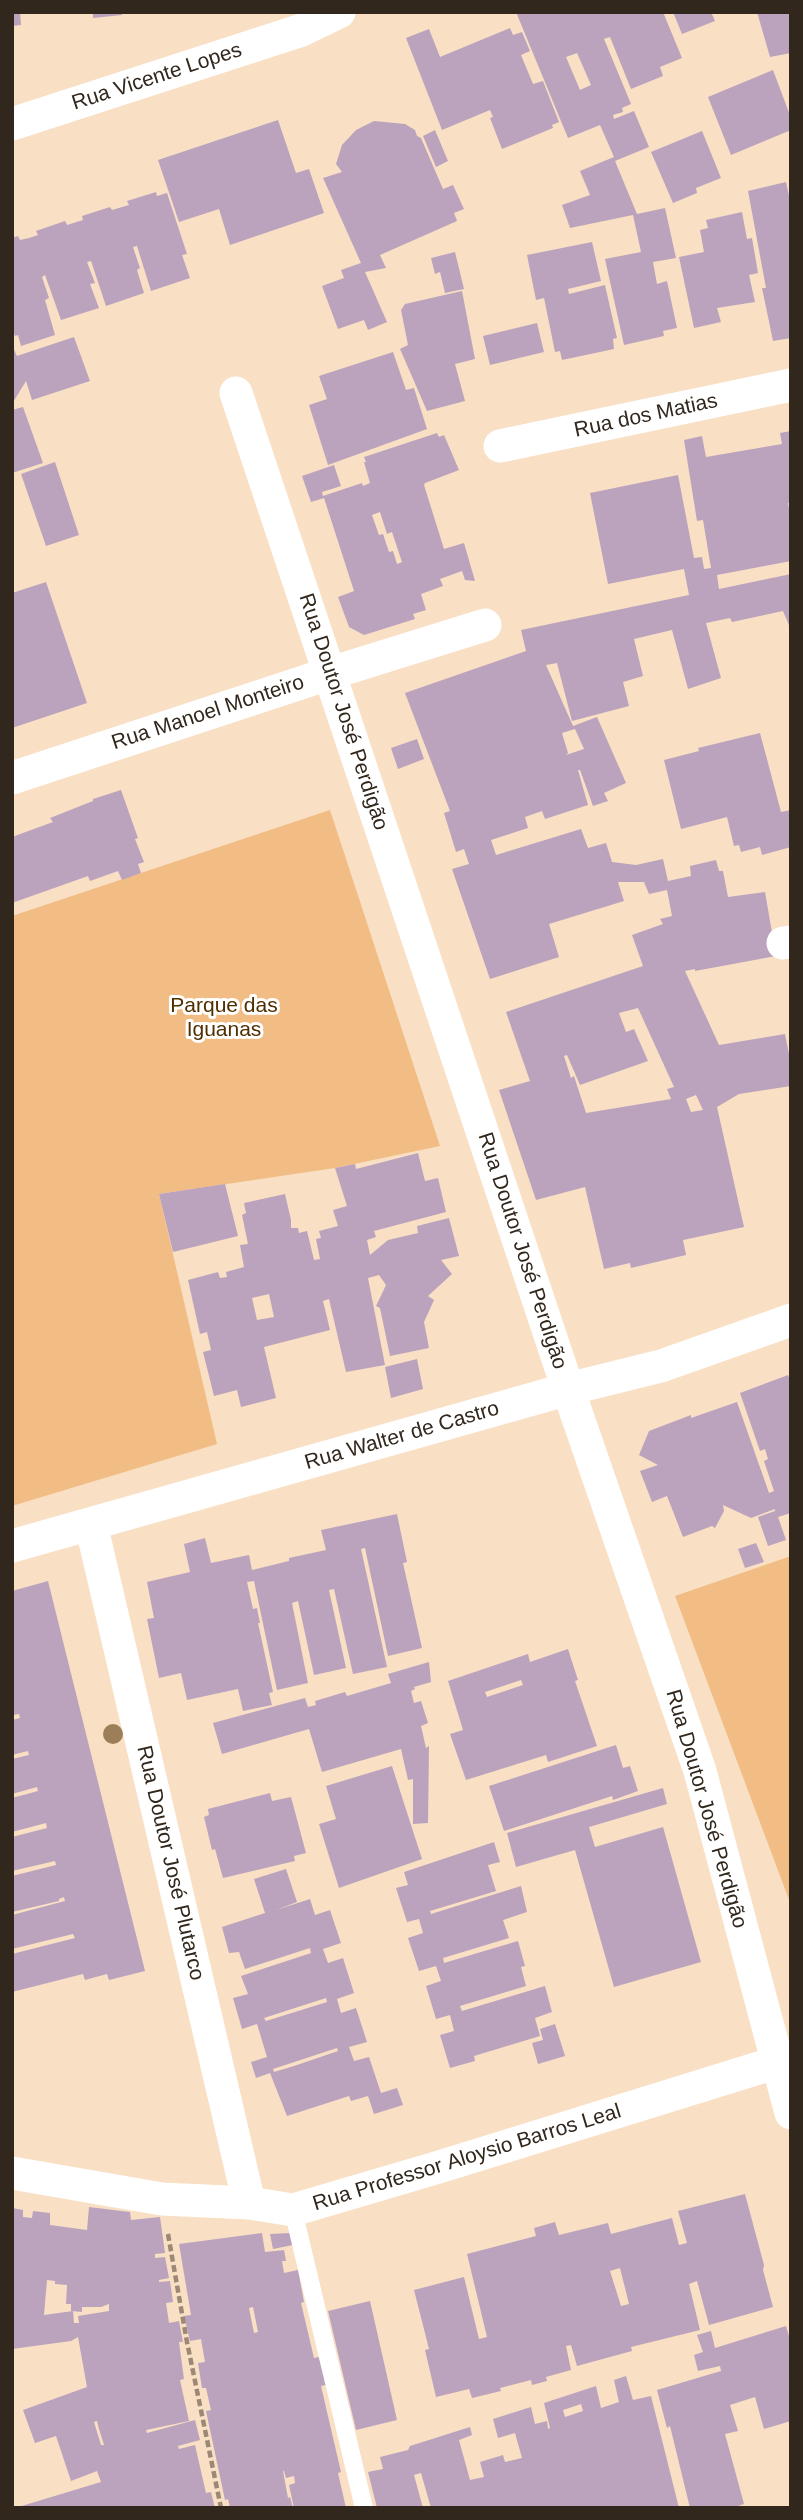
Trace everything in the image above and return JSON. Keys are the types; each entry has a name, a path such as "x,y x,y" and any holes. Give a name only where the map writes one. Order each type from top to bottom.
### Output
{"street":[{"name":"Rua Vicente Lopes","path":"12,124 302,21 339,12"},
{"name":"Rua dos Matias","path":"500,446 791,385"},
{"name":"Rua Doutor José Perdigão","path":"236,393 568,1389 700,1771 784,2060 791,2113"},
{"name":"Rua Manoel Monteiro","path":"12,778 485,625"},
{"name":"Rua Walter de Castro","path":"12,1546 568,1389 661,1366 791,1320"},
{"name":"Rua Doutor José Plutarco","path":"91,1524 249,2203"},
{"name":"Rua Professor Aloysio Barros Leal","path":"12,2173 162,2199 249,2203 293,2210 784,2060"}],"lane":[{"path":"293,2210 364,2508"}],"path":[{"path":"162,2199 187,2342 221,2508"}],"green space":[{"name":"Parque das Iguanas","path":"330,810 440,1146 335,1168 159,1194 217,1444 12,1506 12,916"},
{"path":"791,1556 791,1905 675,1596"}],"building":[{"path":"12,12 20,12 21,25 12,26"},
{"path":"93,12 122,12 122,15 93,18"},
{"path":"516,12 663,12 682,58 660,67 663,76 631,89 610,37 604,39 631,104 622,108 623,112 613,115 614,119 634,111 649,147 615,161 637,214 665,208 676,258 653,262 657,284 667,281 677,328 663,331 664,336 624,345 605,259 641,252 633,215 570,228 562,205 590,195 580,171 614,157 600,125 568,138","holes":["577,53 591,85 580,90 566,57"]},
{"path":"673,12 711,12 715,21 682,34"},
{"path":"757,12 791,12 791,53 770,57"},
{"path":"510,28 513,35 522,32 530,51 521,55 533,84 543,81 559,122 552,125 553,128 502,149 490,118 493,117 490,110 442,130 406,38 429,29 440,57"},
{"path":"773,70 791,118 791,130 731,155 708,97"},
{"path":"278,120 296,173 309,169 324,213 230,245 219,209 179,222 158,160"},
{"path":"374,121 405,124 415,130 443,189 453,185 464,209 454,213 457,221 380,255 386,268 365,272 387,322 368,330 364,320 338,329 322,286 344,278 341,270 361,263 323,178 342,172 336,164 342,145 356,130"},
{"path":"435,130 448,161 436,167 423,136"},
{"path":"702,131 721,178 696,188 697,193 673,203 651,152"},
{"path":"786,182 791,205 791,338 773,341 762,288 766,288 748,191"},
{"path":"156,192 157,196 167,193 187,254 182,255 190,278 151,291 137,246 133,247 144,293 106,306 91,261 87,262 95,283 90,284 99,308 61,320 45,275 42,277 49,298 45,300 55,335 21,346 18,335 15,336 12,328 12,238 29,238 38,235 36,231 65,221 67,225 83,220 82,216 110,207 112,210 129,205 127,201"},
{"path":"742,212 747,239 752,238 758,273 749,275 755,302 717,308 721,322 694,328 679,257 704,252 700,230 708,228 706,220"},
{"path":"592,242 601,281 568,289 569,294 605,285 617,338 613,339 614,349 562,360 560,351 555,352 544,298 536,300 527,255"},
{"path":"455,252 464,289 445,293 440,272 435,274 431,258"},
{"path":"462,291 475,359 455,364 465,401 427,411 400,349 408,345 401,310 405,304"},
{"path":"537,323 544,352 490,365 483,336"},
{"path":"74,337 90,381 32,400 26,381 12,404 12,345 17,356"},
{"path":"393,352 406,390 414,388 427,429 328,465 309,405 327,399 319,376"},
{"path":"23,407 43,463 12,473 12,410"},
{"path":"791,431 791,502 788,503 791,520 791,561 717,575 719,589 791,574 791,630 783,611 732,622 730,618 706,623 721,678 688,689 672,630 634,639 643,676 623,682 629,706 572,721 557,663 546,665 573,726 597,717 626,783 604,793 608,801 593,806 578,770 588,805 545,819 542,811 525,817 528,828 491,840 496,855 581,829 588,848 606,843 612,862 636,865 663,859 668,881 691,876 690,866 716,860 719,871 723,871 728,897 765,892 776,956 685,971 719,1045 785,1034 791,1064 791,1086 739,1094 717,1107 744,1227 683,1240 686,1255 631,1268 630,1263 604,1269 585,1187 536,1200 499,1090 530,1081 506,1012 643,966 632,935 663,924 660,919 672,916 667,890 649,894 644,882 618,882 624,901 549,924 559,957 490,979 452,869 469,864 464,849 456,852 444,813 450,811 405,693 526,651 521,630 689,595 684,569 608,584 590,493 678,475 694,558 702,557 704,569 711,568 703,520 697,521 684,440 702,436 706,457 782,444 780,433","holes":["575,729 584,749 566,755 568,753 562,733","638,1008 674,1087 667,1089 671,1099 586,1113 574,1076 571,1078 564,1056 567,1055 580,1085 648,1061 634,1029 626,1032 619,1013","696,1095 703,1110 691,1112 686,1099"]},
{"path":"437,433 439,437 444,435 459,470 424,485 444,549 464,543 475,581 465,580 462,571 440,579 443,586 421,594 426,610 413,614 415,619 364,635 349,627 338,597 354,591 324,498 311,502 302,476 334,465 341,486 322,492 323,496 362,483 363,486 370,483 364,457","holes":["380,512 387,534 392,532 402,562 397,564 393,551 389,552 372,515"]},
{"path":"55,462 79,535 46,546 21,474"},
{"path":"46,582 87,703 12,728 12,593"},
{"path":"760,733 781,812 791,810 791,847 762,855 760,847 741,852 739,845 734,846 727,817 681,829 664,760 699,751 698,748"},
{"path":"417,739 424,759 398,769 391,748"},
{"path":"121,790 144,862 138,864 141,873 122,880 118,871 90,881 88,876 12,903 12,837 53,822 50,818 93,799"},
{"path":"418,1153 425,1181 438,1178 446,1212 374,1231 376,1237 367,1240 370,1255 388,1240 418,1233 417,1226 449,1218 459,1256 441,1260 452,1274 428,1296 434,1300 424,1322 429,1348 390,1356 380,1308 376,1306 386,1285 379,1275 368,1278 385,1365 346,1372 329,1299 323,1301 330,1330 264,1347 276,1398 241,1407 237,1390 214,1396 203,1352 211,1350 207,1332 200,1334 188,1280 218,1272 220,1278 227,1277 226,1272 244,1267 240,1245 248,1244 242,1215 246,1213 244,1203 285,1194 291,1228 298,1228 299,1233 307,1231 314,1260 320,1259 316,1239 321,1238 319,1231 338,1226 333,1210 347,1206 335,1168 355,1164 356,1169","holes":["269,1294 274,1317 257,1320 252,1298"]},
{"path":"225,1184 238,1236 173,1252 159,1194"},
{"path":"417,1359 423,1389 391,1398 385,1367"},
{"path":"788,1375 791,1383 791,1513 778,1517 786,1540 768,1546 758,1517 775,1509 751,1518 723,1505 724,1511 715,1528 712,1526 683,1537 667,1496 652,1502 640,1471 658,1465 639,1455 649,1431 737,1402 769,1493 774,1491 764,1461 768,1459 765,1449 760,1451 740,1393"},
{"path":"397,1514 407,1562 403,1563 422,1648 388,1656 365,1548 361,1549 387,1667 353,1674 334,1589 329,1590 346,1668 314,1675 298,1601 292,1603 308,1683 277,1690 254,1581 247,1582 253,1609 257,1608 273,1692 269,1693 272,1705 243,1711 238,1689 187,1700 181,1673 159,1678 147,1619 154,1618 147,1582 190,1572 184,1544 205,1538 211,1563 249,1555 252,1570 326,1550 321,1530"},
{"path":"756,1543 764,1562 745,1568 738,1549"},
{"path":"48,1581 145,1971 109,1980 107,1974 85,1980 83,1974 12,1992 12,1954 75,1938 73,1934 12,1949 12,1915 65,1901 64,1897 59,1901 12,1912 12,1876 56,1865 55,1861 12,1871 12,1837 47,1828 46,1823 12,1832 12,1798 38,1791 37,1787 12,1794 12,1759 29,1755 28,1751 12,1755 12,1720 20,1718 19,1714 12,1715 12,1591"},
{"path":"568,1649 578,1680 575,1681 597,1746 548,1762 546,1755 466,1780 450,1734 463,1730 448,1681 528,1654 530,1662","holes":["521,1680 523,1685 487,1697 485,1692"]},
{"path":"429,1662 431,1682 414,1687 411,1691 414,1703 421,1701 428,1723 421,1726 426,1748 429,1746 428,1823 413,1824 413,1779 408,1780 401,1749 322,1772 309,1729 222,1754 213,1723 305,1698 308,1707 316,1705 315,1701 345,1692 347,1696 391,1683 388,1674"},
{"path":"616,1745 623,1768 630,1766 638,1791 613,1800 612,1796 504,1831 489,1786"},
{"path":"392,1766 422,1859 339,1888 319,1824 336,1819 326,1786"},
{"path":"663,1788 667,1804 589,1827 595,1847 663,1827 701,1962 614,1987 575,1850 516,1867 507,1833"},
{"path":"270,1793 272,1801 291,1797 306,1853 294,1856 295,1861 223,1878 215,1849 212,1850 204,1817 209,1815 208,1809"},
{"path":"494,1842 500,1862 488,1865 496,1891 430,1911 431,1914 521,1886 527,1912 503,1920 509,1938 443,1958 444,1963 518,1941 525,1966 521,1967 526,1986 460,2006 462,2011 545,1986 552,2012 535,2018 540,2036 474,2056 475,2061 450,2068 440,2035 454,2031 450,2015 436,2019 426,1986 441,1981 436,1966 419,1971 408,1938 423,1933 419,1919 407,1922 396,1888 408,1885 404,1872"},
{"path":"286,1869 297,1902 276,1910 310,1899 315,1915 330,1910 341,1943 323,1949 328,1963 343,1958 354,1993 337,1999 341,2013 356,2008 367,2042 349,2047 354,2061 369,2057 381,2093 397,2088 403,2105 374,2114 368,2096 351,2101 349,2096 287,2116 270,2073 256,2078 251,2062 267,2057 257,2024 242,2029 233,1998 248,1994 241,1976 311,1953 310,1948 245,1969 239,1952 229,1953 222,1927 265,1913 254,1879","holes":["326,1998 327,2002 266,2021 264,2018","337,2048 338,2051 274,2072 273,2069"]},
{"path":"555,2024 565,2056 538,2064 532,2043 543,2040 540,2029"},
{"path":"745,2194 773,2307 709,2325 697,2281 689,2284 700,2330 631,2347 632,2351 577,2366 571,2345 566,2346 571,2370 546,2377 547,2381 532,2385 531,2380 472,2398 469,2389 436,2397 425,2350 429,2349 414,2290 464,2277 479,2339 487,2337 467,2254 536,2236 534,2228 555,2222 559,2235 608,2223 611,2234 672,2218 679,2245 687,2243 678,2211","holes":["620,2268 629,2304 621,2306 610,2271"]},
{"path":"89,2207 130,2212 131,2220 160,2217 165,2253 155,2254 155,2258 165,2257 169,2278 159,2282 170,2281 173,2302 166,2303 169,2323 179,2321 183,2342 179,2342 184,2379 180,2380 189,2421 146,2430 147,2433 195,2420 200,2440 178,2446 179,2449 195,2445 206,2493 211,2492 215,2508 15,2508 101,2482 97,2471 71,2481 56,2436 35,2443 23,2410 87,2387 78,2337 71,2341 12,2349 12,2208 23,2210 23,2217 32,2218 33,2211 50,2213 50,2225 87,2230","holes":["47,2280 67,2285 66,2304 71,2304 72,2311 44,2315","109,2304 109,2311 78,2316 79,2323 74,2323 73,2311 82,2312 82,2307","97,2421 104,2445 101,2445 94,2422"]},
{"path":"262,2233 265,2252 284,2250 284,2273 298,2270 304,2302 301,2303 314,2358 319,2357 326,2385 321,2386 341,2472 338,2473 346,2508 294,2508 289,2485 295,2483 294,2476 286,2478 283,2471 288,2498 290,2497 293,2508 230,2508 228,2499 225,2500 206,2411 211,2410 206,2388 202,2388 198,2363 205,2362 201,2339 190,2341 184,2316 191,2315 179,2244","holes":["253,2307 258,2332 254,2333 249,2308"]},
{"path":"291,2233 293,2245 273,2249 270,2234"},
{"path":"370,2301 397,2420 356,2430 328,2311"},
{"path":"786,2326 791,2343 791,2421 764,2429 755,2397 730,2405 738,2431 725,2434 744,2504 732,2508 690,2508 670,2426 667,2428 657,2390 721,2371 720,2366 698,2371 694,2355 703,2352 697,2335 711,2331 715,2348"},
{"path":"626,2376 633,2400 651,2396 679,2508 431,2508 421,2473 414,2475 423,2508 377,2508 368,2472 383,2469 380,2457 408,2450 410,2446 470,2427 472,2435 459,2440 470,2480 484,2477 480,2462 503,2455 505,2462 522,2458 515,2433 498,2438 493,2419 531,2407 535,2424 547,2421 548,2429 550,2428 544,2403 596,2386 601,2408 619,2402 614,2380","holes":["581,2404 583,2411 565,2417 563,2410"]}]}
